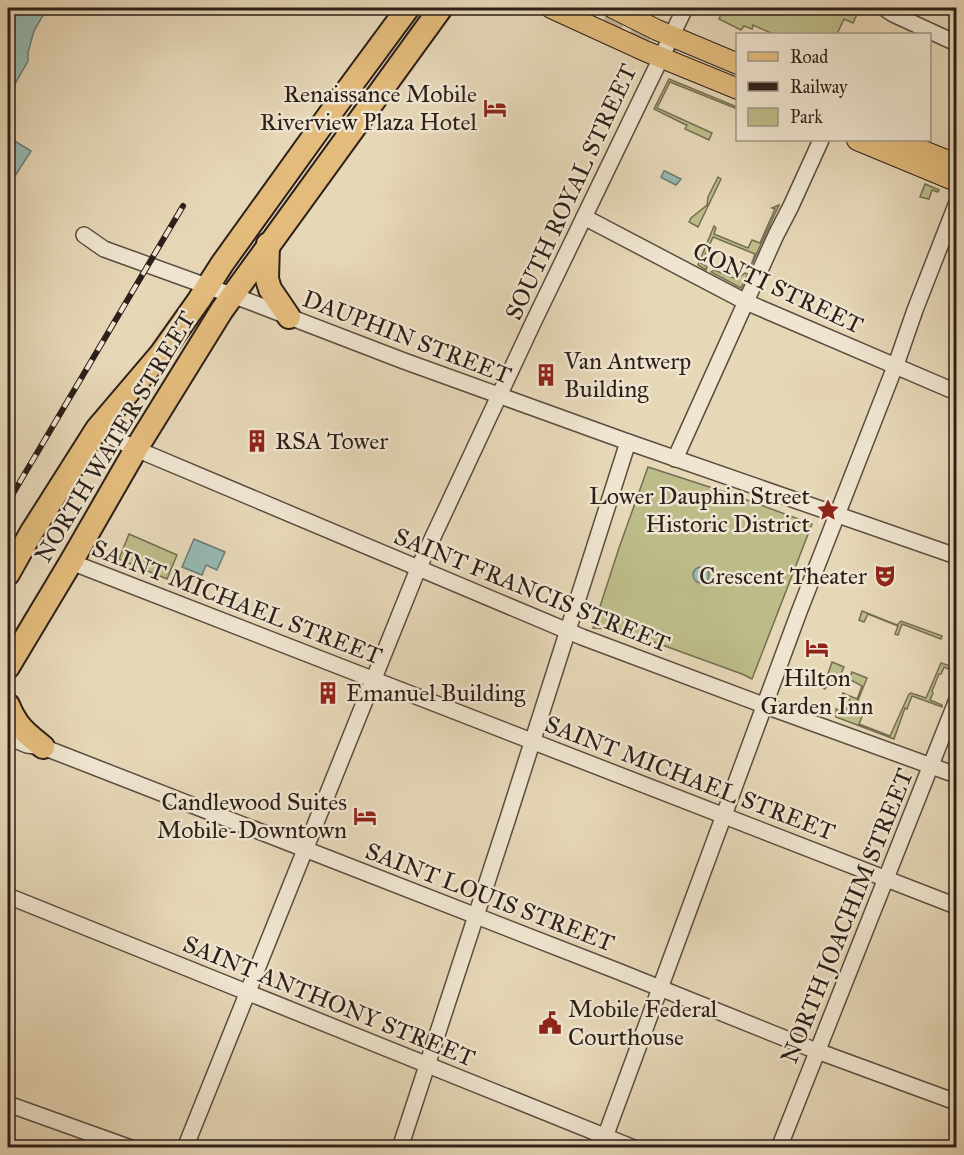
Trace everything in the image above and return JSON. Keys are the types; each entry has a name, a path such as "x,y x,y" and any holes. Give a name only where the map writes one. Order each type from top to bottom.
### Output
{"highway":[{"name":"NORTH WATER STREET","path":"8,574 31,533 97,429 160,355 304,148 408,8"},
{"name":"NORTH WATER STREET","path":"8,667 136,449 231,296 441,8"},
{"path":"268,244 267,279 270,289 289,317"},
{"path":"8,705 14,719 24,731 43,747"}],"main road":[{"path":"551,8 736,88"},
{"path":"613,8 736,63"},
{"path":"685,55 736,76"},
{"path":"859,141 957,181"},
{"path":"879,141 957,175"},
{"path":"899,141 957,164"},
{"path":"917,141 957,157"}],"street":[{"name":"SOUTH ROYAL STREET","path":"184,1148 418,569 685,8"},
{"path":"884,8 957,43"},
{"path":"675,459 821,141"},
{"path":"604,1142 836,515 957,205"},
{"name":"CONTI STREET","path":"584,217 746,302 957,392"},
{"name":"DAUPHIN STREET","path":"84,236 104,249 500,396 957,556"},
{"name":"SAINT FRANCIS STREET","path":"97,429 136,449 567,631 957,775"},
{"path":"400,1148 628,442"},
{"name":"SAINT MICHAEL STREET","path":"71,562 957,906"},
{"name":"NORTH JOACHIM STREET","path":"779,1148 957,702"},
{"name":"SAINT LOUIS STREET","path":"8,737 27,745 43,747 818,1051 957,1102"},
{"name":"SAINT ANTHONY STREET","path":"8,896 427,1065 604,1142 634,1148"},
{"path":"8,1104 131,1148"}],"green space":[{"path":"724,8 860,8 853,23 844,19 837,33 771,33 753,25 752,29 744,26 741,30 719,19"},
{"path":"669,79 736,107 736,109 670,82 657,108 712,133 709,140 685,129 687,125 654,109"},
{"path":"718,177 721,179 698,227 689,222 707,205 708,197"},
{"path":"925,184 939,190 938,192 932,190 929,199 920,197"},
{"path":"779,205 750,268 755,254 713,237 705,255 708,257 701,263 707,267 706,270 698,265 714,226 716,228 714,234 748,248 752,240 760,243 775,209 772,208"},
{"path":"714,270 736,279 745,273 748,274 741,288 711,272"},
{"path":"648,467 812,524 752,679 621,630 593,628"},
{"path":"129,534 177,555 167,579 119,559"},
{"path":"862,611 897,625 901,621 942,636 941,639 902,624 898,635 895,634 898,626 868,614 864,622 859,620"},
{"path":"832,662 844,667 839,678 825,689 823,688"},
{"path":"941,663 956,668 956,672 944,667 932,691 930,700 942,707 912,696 907,709 905,708 894,739 836,717 836,709 845,713 850,700 842,697 843,693 857,699 862,686 849,679 852,672 867,678 855,708 864,712 859,724 890,736 909,694 926,698"}],"water":[{"path":"8,8 49,8 34,31 28,61 8,96"},
{"path":"8,137 31,151 8,187"},
{"path":"664,171 681,179 676,185 661,177"},
{"path":"194,539 225,552 217,570 206,565 202,575 182,567"},
{"path":"698,567 704,567 709,575 707,581 698,583 693,578 693,572"}],"tunnel":[{"path":"576,8 685,55"}],"railway":[{"path":"8,502 183,206"}],"place":[{"name":"Renaissance Mobile Riverview Plaza Hotel","path":"495,108"},
{"name":"Van Antwerp Building","path":"546,375"},
{"name":"RSA Tower","path":"257,441"},
{"name":"Lower Dauphin Street Historic District","path":"828,510"},
{"name":"Crescent Theater","path":"885,576"},
{"name":"Hilton Garden Inn","path":"817,648"},
{"name":"Emanuel Building","path":"328,693"},
{"name":"Candlewood Suites Mobile-Downtown","path":"365,816"},
{"name":"Mobile Federal Courthouse","path":"550,1023"}]}
